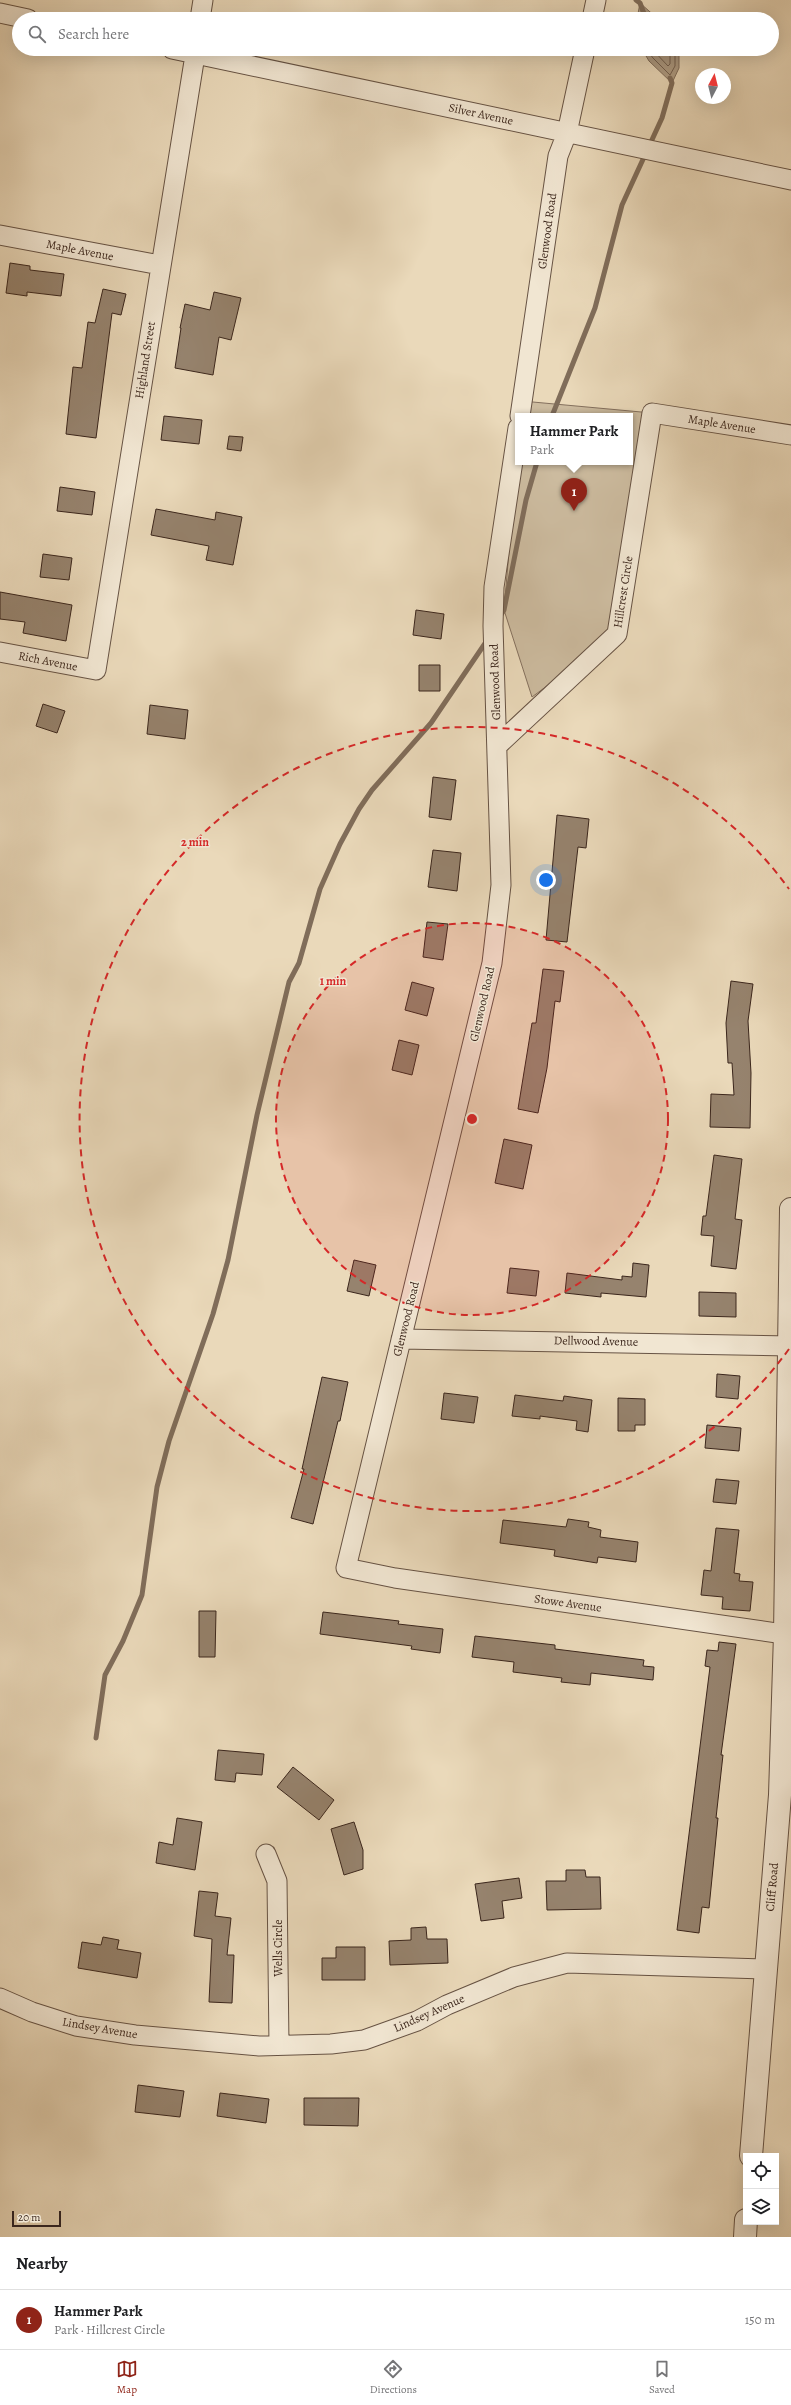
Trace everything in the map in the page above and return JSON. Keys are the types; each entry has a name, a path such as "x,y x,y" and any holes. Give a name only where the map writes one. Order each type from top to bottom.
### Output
{"street":[{"path":"201,12 203,0"},
{"path":"593,12 596,0"},
{"path":"0,13 12,16"},
{"name":"Highland Street","path":"96,670 194,56"},
{"name":"Silver Avenue","path":"218,56 567,133 791,180"},
{"name":"Glenwood Road","path":"520,413 558,156 567,133 584,56"},
{"name":"Maple Avenue","path":"0,235 160,265"},
{"name":"Maple Avenue","path":"652,413 791,435"},
{"name":"Hillcrest Circle","path":"497,746 617,634 652,413"},
{"name":"Glenwood Road","path":"346,1568 492,963 501,884 494,587 515,448"},
{"name":"Rich Avenue","path":"0,652 96,670"},
{"name":"Cliff Road","path":"750,2153 780,1795 788,1635 791,1209"},
{"name":"Dellwood Avenue","path":"401,1339 790,1346"},
{"name":"Stowe Avenue","path":"346,1568 395,1578 788,1635"},
{"name":"Wells Circle","path":"266,1854 277,1881 279,2045"},
{"name":"Lindsey Avenue","path":"0,1998 32,2012 76,2026 135,2035 259,2046 331,2044 364,2040 417,2021 447,2005 514,1977 567,1963 765,1969"},
{"path":"745,2237 746,2225"}],"shaded area":[{"path":"522,401 652,413 617,634 532,697 504,610 516,465 633,465 633,413 521,413"}],"water":[{"path":"640,3 650,12 638,12"},
{"path":"646,56 679,56 679,68 672,83 649,61"}],"building":[{"path":"10,263 30,266 30,270 64,274 61,296 27,292 27,296 6,293"},
{"path":"103,289 126,294 121,315 112,313 96,438 66,434 73,367 82,368 88,322 95,323"},
{"path":"214,292 241,298 231,340 219,337 213,375 175,368 180,328 185,304 210,310"},
{"path":"164,416 202,420 199,444 161,440"},
{"path":"229,436 243,437 241,451 227,449"},
{"path":"60,487 95,492 92,515 57,511"},
{"path":"156,509 215,520 216,512 242,517 233,565 206,560 209,546 151,535"},
{"path":"43,554 72,558 69,580 40,577"},
{"path":"0,592 72,605 66,641 23,633 25,622 0,619"},
{"path":"416,610 444,614 441,639 413,635"},
{"path":"419,665 440,665 440,691 419,691"},
{"path":"43,704 65,711 57,733 36,726"},
{"path":"150,705 188,710 185,739 147,734"},
{"path":"433,777 456,780 451,820 429,817"},
{"path":"557,815 589,819 586,848 578,847 567,942 546,940"},
{"path":"433,850 461,853 457,891 428,887"},
{"path":"427,922 448,924 443,960 423,957"},
{"path":"543,969 564,971 560,1002 555,1001 547,1068 538,1113 518,1109 532,1023 536,1023"},
{"path":"731,981 753,984 748,1021 751,1073 750,1128 710,1127 711,1094 734,1095 732,1063 728,1063 726,1023"},
{"path":"412,982 434,988 427,1016 405,1010"},
{"path":"399,1040 419,1045 412,1075 392,1070"},
{"path":"504,1139 532,1145 523,1189 495,1183"},
{"path":"714,1155 742,1159 735,1219 742,1220 736,1269 711,1266 714,1236 701,1235 703,1216 706,1216"},
{"path":"354,1260 376,1265 369,1296 347,1291"},
{"path":"633,1263 649,1265 646,1297 601,1293 601,1297 565,1293 567,1273 622,1280 622,1276 632,1277"},
{"path":"510,1268 539,1271 536,1296 507,1293"},
{"path":"699,1292 736,1293 736,1317 699,1316"},
{"path":"717,1374 740,1376 738,1399 716,1397"},
{"path":"322,1377 348,1382 340,1421 338,1421 313,1524 291,1518 304,1469 302,1469"},
{"path":"444,1393 478,1397 474,1423 441,1419"},
{"path":"515,1395 563,1401 564,1396 592,1400 588,1432 576,1430 577,1421 540,1416 540,1419 512,1416"},
{"path":"618,1398 645,1399 645,1425 635,1425 635,1431 618,1431"},
{"path":"707,1425 741,1428 739,1451 705,1448"},
{"path":"716,1479 739,1481 736,1504 713,1502"},
{"path":"568,1519 589,1522 588,1527 601,1530 600,1537 638,1542 636,1562 598,1557 597,1563 554,1556 555,1550 500,1543 503,1520 566,1527"},
{"path":"716,1528 739,1530 734,1573 740,1574 739,1581 753,1582 750,1611 722,1609 723,1597 701,1595 704,1570 711,1571"},
{"path":"199,1611 216,1611 215,1657 199,1657"},
{"path":"323,1612 399,1621 398,1624 443,1629 440,1653 411,1649 412,1646 320,1634"},
{"path":"475,1636 555,1645 555,1649 644,1660 643,1666 654,1667 653,1680 591,1673 590,1685 561,1682 562,1678 513,1672 514,1662 472,1657"},
{"path":"719,1642 736,1644 721,1755 723,1755 716,1818 718,1818 709,1908 702,1907 699,1933 677,1930 710,1667 705,1666 707,1650 718,1651"},
{"path":"218,1750 264,1754 262,1775 236,1773 235,1782 215,1780"},
{"path":"293,1767 334,1800 319,1820 277,1787"},
{"path":"177,1818 202,1822 195,1870 156,1863 159,1842 173,1845"},
{"path":"354,1822 363,1850 363,1869 344,1875 331,1829"},
{"path":"566,1870 585,1870 586,1877 600,1877 601,1909 547,1910 546,1881 566,1881"},
{"path":"519,1878 522,1898 502,1901 504,1918 481,1921 475,1884"},
{"path":"199,1891 218,1893 215,1916 231,1918 227,1955 234,1955 232,2003 209,2002 212,1939 194,1936"},
{"path":"426,1927 427,1939 447,1939 448,1963 390,1965 389,1941 411,1940 411,1928"},
{"path":"103,1937 119,1940 117,1949 141,1953 137,1978 78,1968 82,1942 101,1945"},
{"path":"336,1947 365,1947 365,1980 322,1980 322,1958 336,1958"},
{"path":"138,2085 184,2091 180,2117 135,2112"},
{"path":"220,2093 269,2099 266,2123 217,2116"},
{"path":"304,2098 359,2098 358,2126 304,2125"}],"waterway":[{"path":"636,0 640,3 643,12"},
{"path":"553,413 595,308 622,205 662,118 672,83 670,78"},
{"path":"500,616 504,610 526,500 536,465"},
{"path":"96,1738 105,1675 123,1641 142,1595 157,1487 169,1441 213,1314 228,1260 257,1115 289,982 299,963 320,889 340,844 359,809 372,790 431,723 488,639"}],"place":[{"name":"Hammer Park","path":"574,511"}]}
